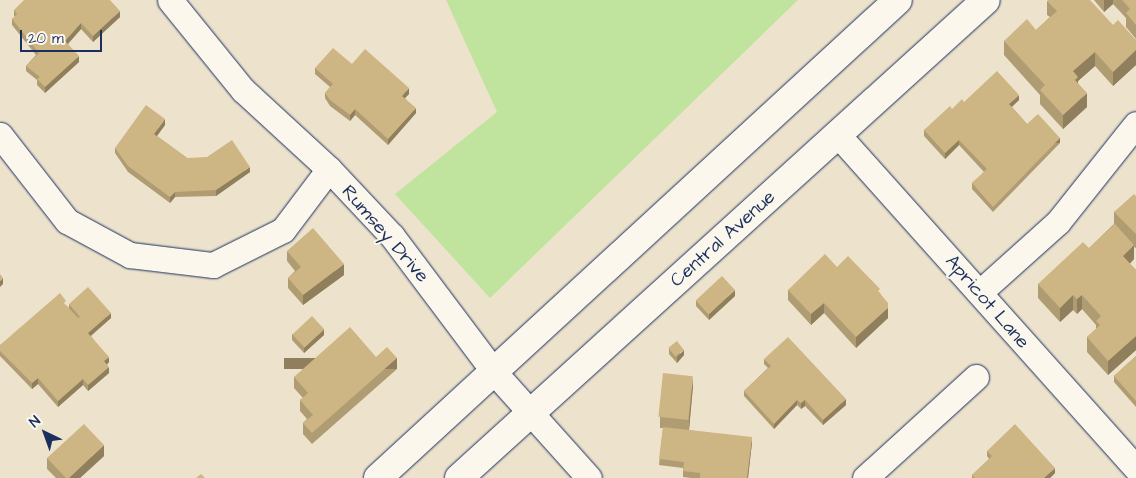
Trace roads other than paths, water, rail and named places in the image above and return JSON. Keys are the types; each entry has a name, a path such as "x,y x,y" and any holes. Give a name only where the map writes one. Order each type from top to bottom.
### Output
{"main road":[{"path":"378,478 898,0"},
{"name":"Central Avenue","path":"459,478 986,0"}],"street":[{"name":"Rumsey Drive","path":"170,0 243,90 329,169 392,236 494,372 589,478"},
{"path":"980,292 1058,222 1136,124"},
{"path":"0,135 68,221 130,255 213,265 283,230 329,169"},
{"name":"Apricot Lane","path":"838,135 1136,468"},
{"path":"865,478 976,377"}]}
